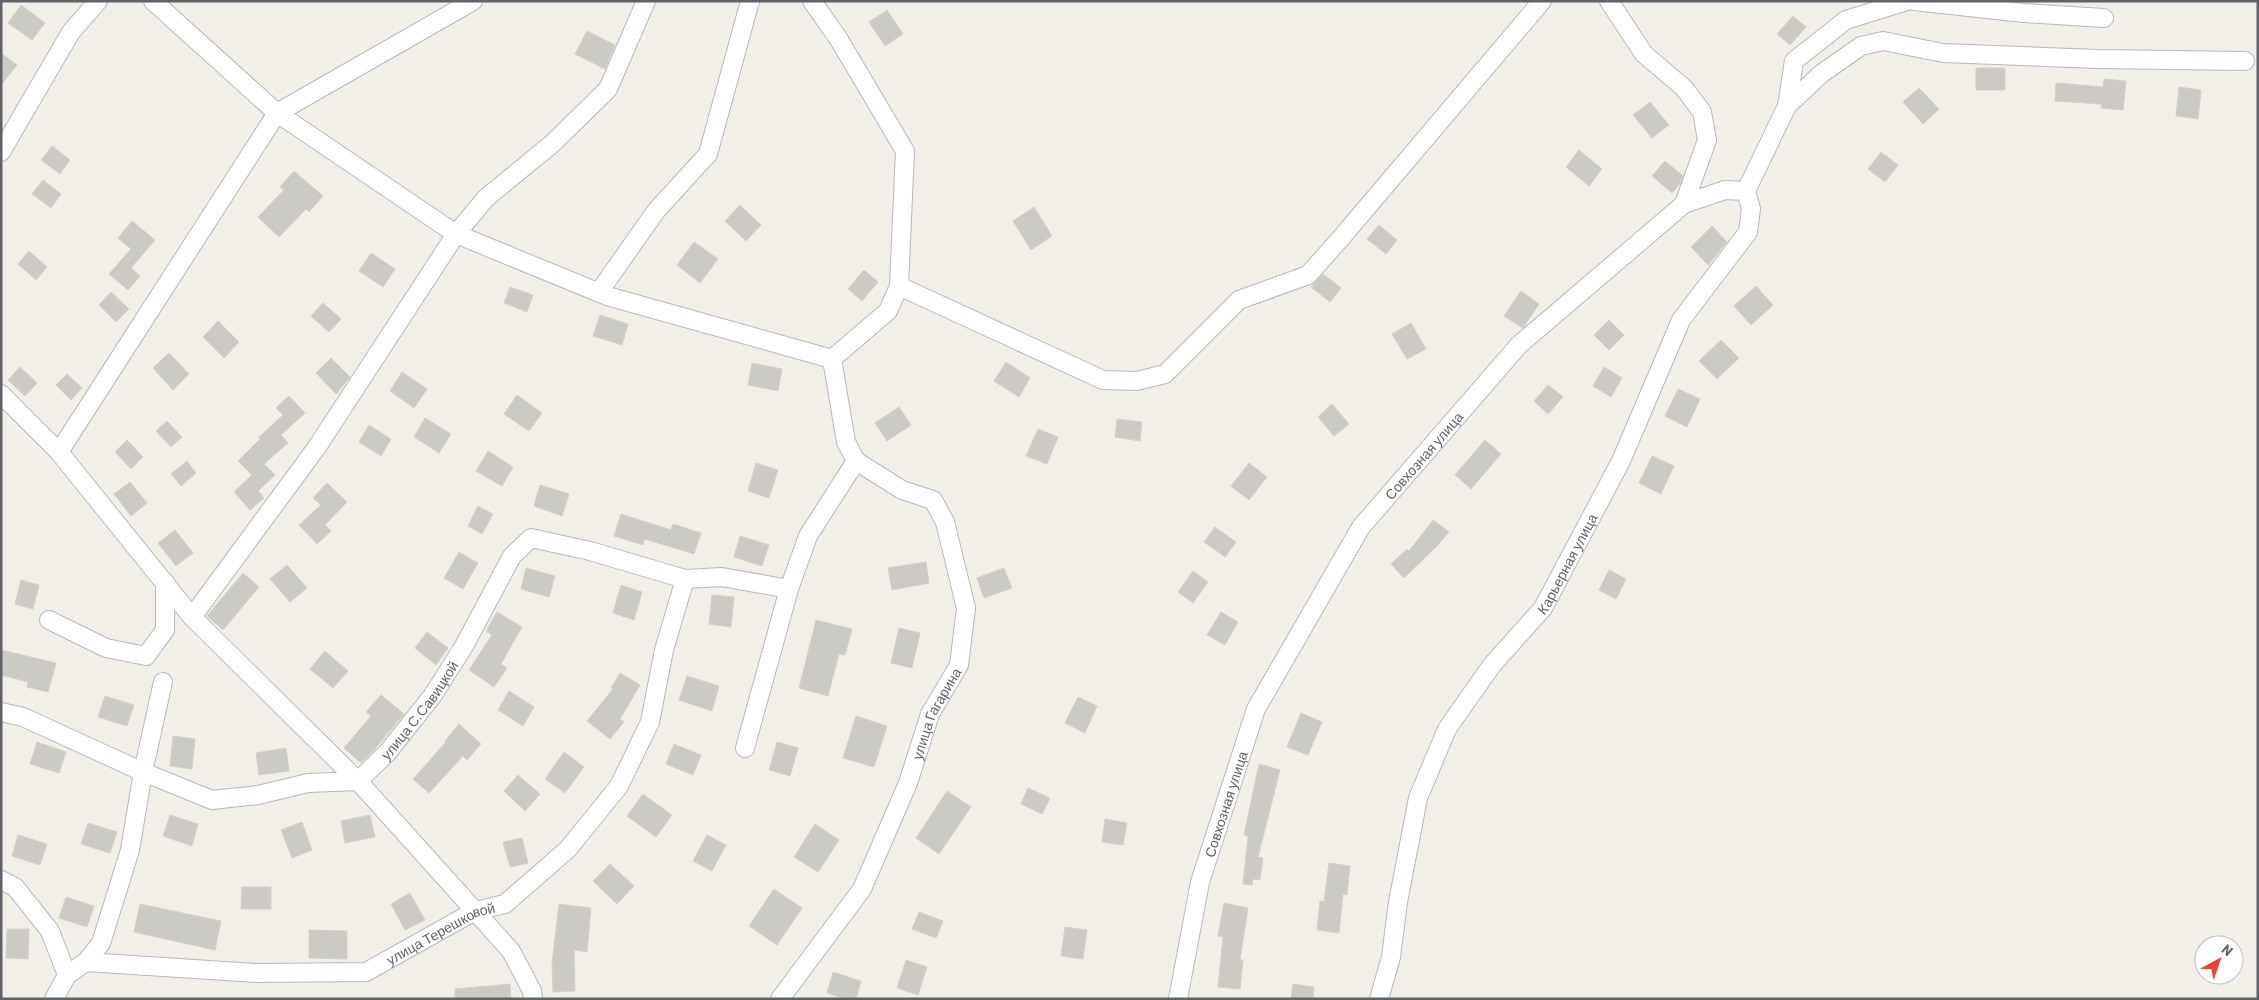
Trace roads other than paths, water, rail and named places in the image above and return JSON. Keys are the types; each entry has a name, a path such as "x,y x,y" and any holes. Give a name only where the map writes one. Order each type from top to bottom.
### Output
{"street":[{"path":"1,152 71,32 98,1"},
{"path":"153,1 277,113 456,234 599,292 832,360"},
{"path":"59,452 277,113 473,1"},
{"path":"192,617 317,447 456,234 486,198 553,143 608,89 646,1"},
{"path":"599,292 656,211 708,154 750,1"},
{"path":"812,1 838,38 905,151 899,286 888,311 832,360"},
{"path":"899,286 1103,380 1137,381 1165,374 1238,300 1308,275 1542,1"},
{"name":"Совхозная улица","path":"1178,999 1200,882 1256,709 1361,527 1520,345 1684,204 1707,140 1702,112 1684,88 1644,54 1609,1"},
{"path":"1684,204 1725,190 1746,192 1787,106 1794,61 1846,20 1907,1"},
{"path":"1914,1 2104,18"},
{"path":"1787,106 1821,74 1861,46 1883,41 1943,53 2098,60 2245,61"},
{"name":"Карьерная улица","path":"1380,999 1391,958 1398,902 1418,798 1447,729 1492,665 1543,608 1621,461 1681,320 1748,232 1751,209 1746,192"},
{"path":"745,748 789,589 808,536 856,461 846,442 832,360"},
{"path":"1,394 59,452 192,617 358,781 512,951 532,991 533,999"},
{"name":"улица Гагарина","path":"780,999 862,889 908,783 930,714 959,665 966,608 945,522 933,500 902,490 856,461"},
{"name":"улица С.Савицкой","path":"358,781 387,753 433,695 464,646 512,556 530,538 590,551 685,578 722,577 789,589"},
{"name":"улица Терешковой","path":"86,962 257,973 366,972 475,911 505,904 568,849 619,786 650,722 664,650 685,578"},
{"path":"49,620 106,648 146,656 165,630 165,582"},
{"path":"54,999 67,975 86,962 101,943 130,850 143,772 163,682"},
{"path":"1,712 23,718 143,772 212,800 258,795 308,783 358,781"},
{"path":"1,880 15,887 50,931 67,975"}]}
